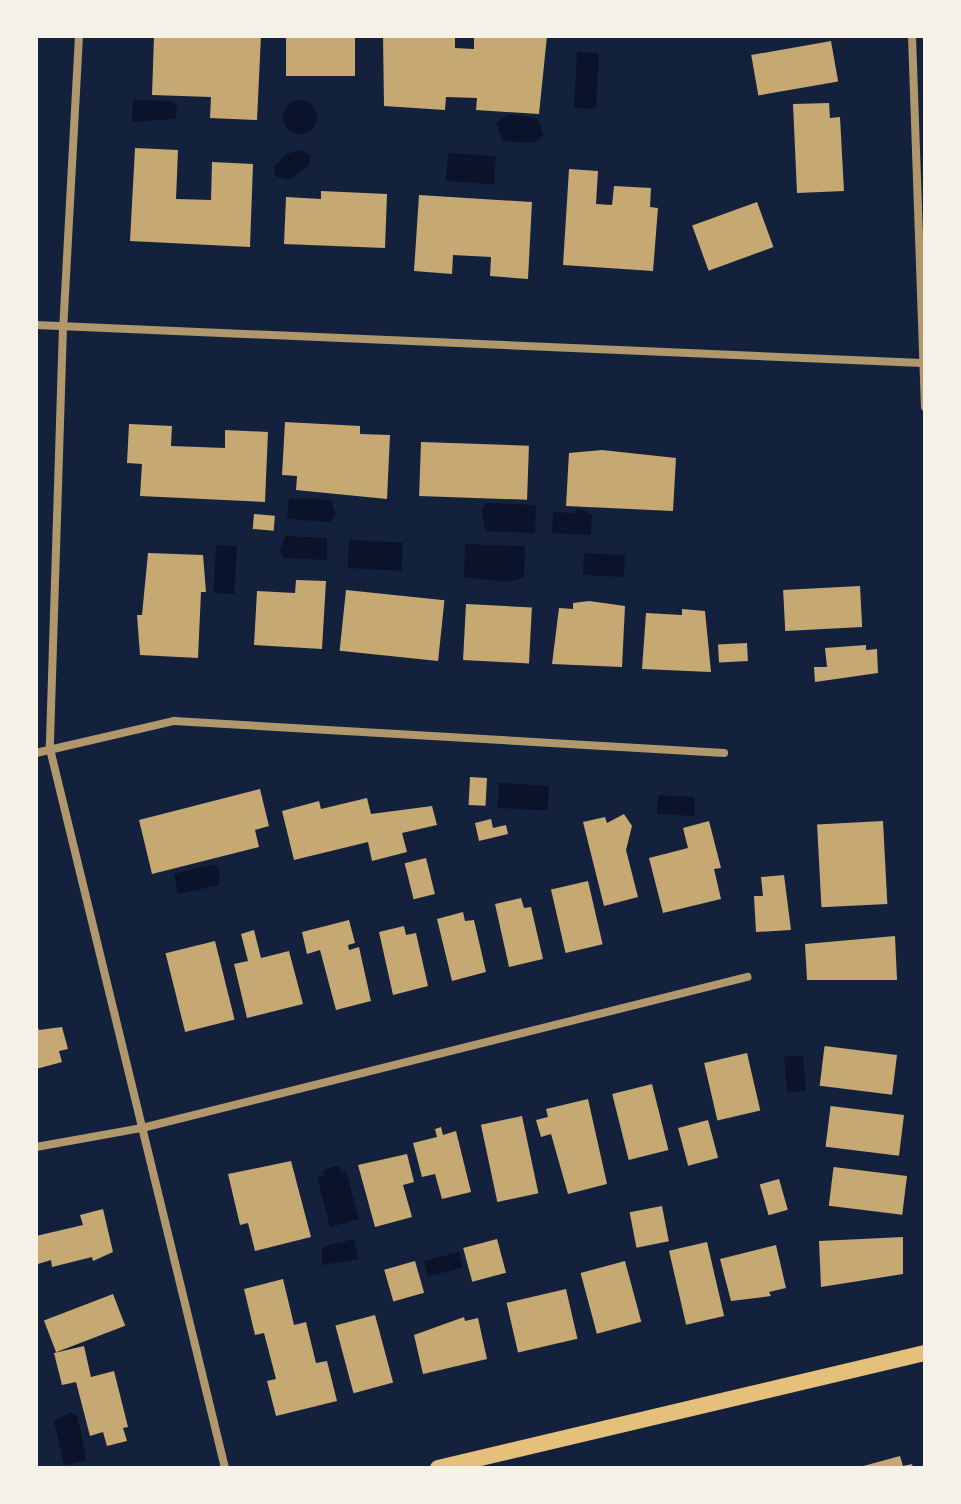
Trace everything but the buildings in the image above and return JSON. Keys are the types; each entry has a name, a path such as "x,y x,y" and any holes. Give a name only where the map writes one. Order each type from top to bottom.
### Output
{"main road":[{"path":"438,1468 925,1353"}],"street":[{"path":"79,36 63,327 50,749 225,1468"},
{"path":"912,36 925,407"},
{"path":"36,325 922,363"},
{"path":"36,753 174,721 724,753"},
{"path":"36,1147 142,1128 747,977"}],"water":[{"path":"577,52 599,53 596,109 574,108"},
{"path":"133,100 170,101 177,106 176,119 132,122"},
{"path":"300,100 312,105 317,117 312,129 300,134 288,129 283,117 288,105"},
{"path":"509,114 538,118 543,136 533,143 503,141 496,123"},
{"path":"302,150 311,156 309,166 288,180 275,176 274,167 286,154"},
{"path":"448,153 496,156 494,184 446,181"},
{"path":"289,498 331,500 336,515 329,522 287,519"},
{"path":"487,503 536,505 535,533 486,531 481,510"},
{"path":"577,508 592,514 591,535 552,533 553,512 576,513"},
{"path":"285,536 327,538 327,560 284,558 280,551"},
{"path":"349,540 403,543 401,571 348,568"},
{"path":"465,544 525,546 524,578 506,582 464,577"},
{"path":"216,545 237,546 234,594 213,593"},
{"path":"584,553 625,555 624,577 583,575"},
{"path":"499,783 549,786 548,811 498,808"},
{"path":"658,795 695,797 694,816 657,814"},
{"path":"214,864 220,869 219,885 178,894 174,874"},
{"path":"803,1055 806,1091 787,1093 784,1057"},
{"path":"339,1165 341,1172 346,1170 359,1219 330,1227 317,1177 324,1176 323,1170"},
{"path":"354,1239 359,1259 322,1265 322,1247"},
{"path":"459,1252 463,1268 428,1276 424,1261"},
{"path":"71,1412 77,1416 87,1460 64,1465 54,1421"}]}
